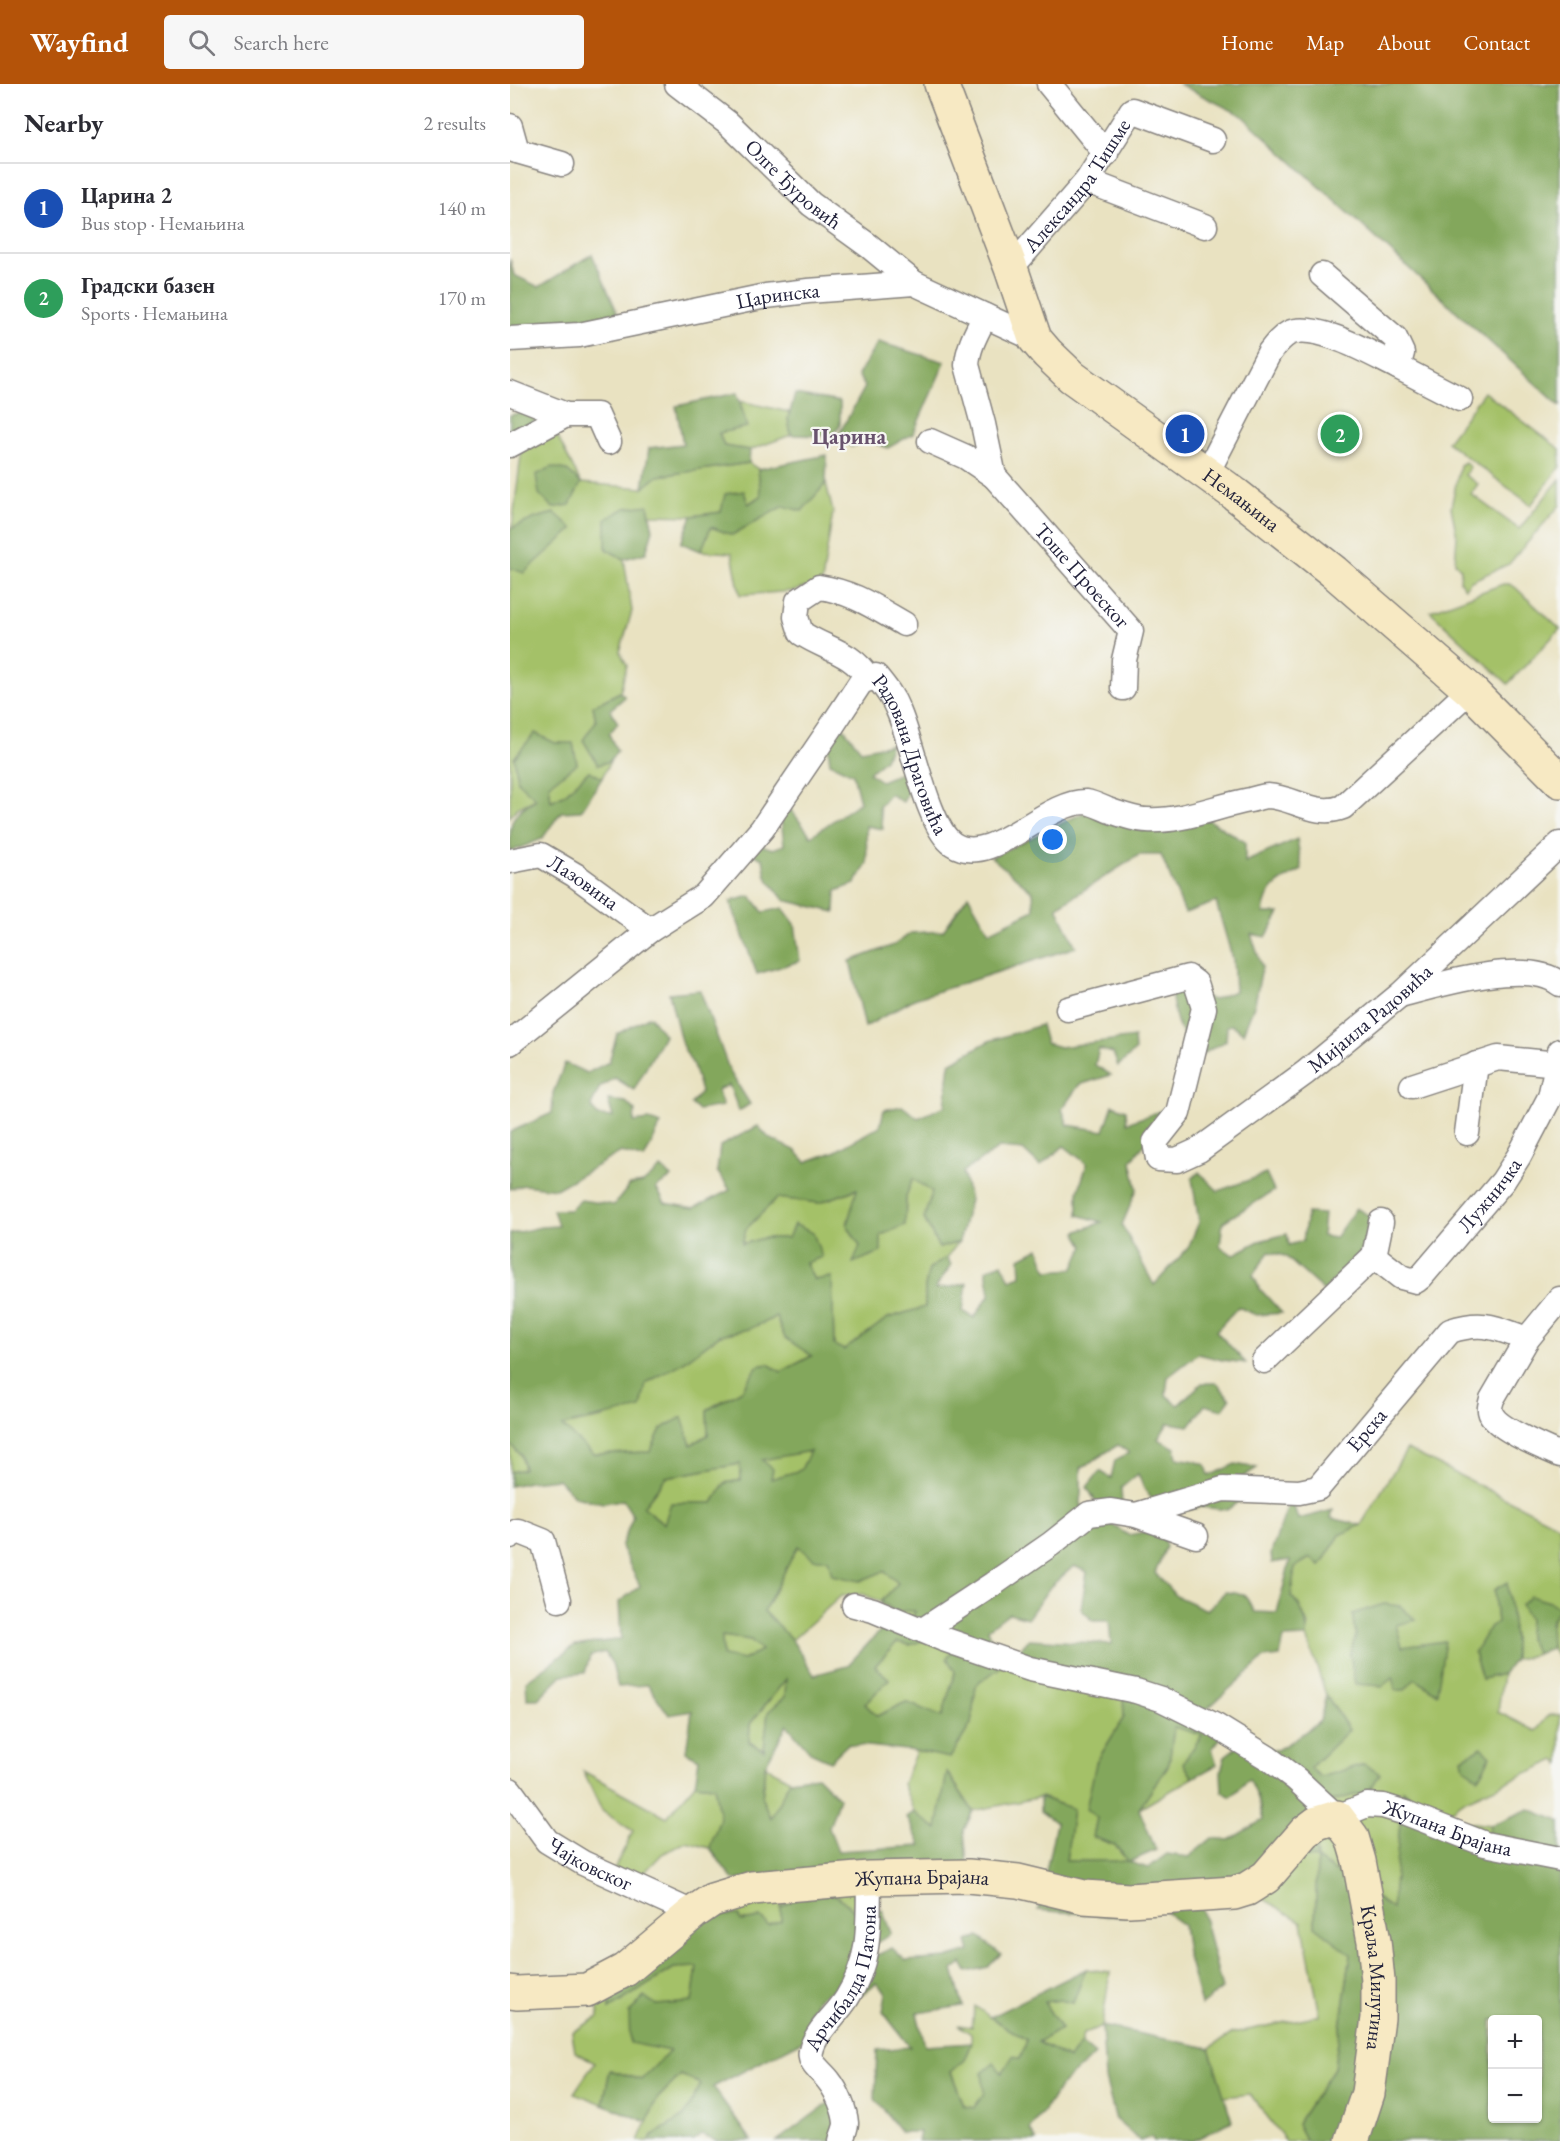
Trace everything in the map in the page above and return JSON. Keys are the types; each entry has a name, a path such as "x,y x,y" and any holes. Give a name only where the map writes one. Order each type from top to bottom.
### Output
{"street":[{"name":"Олге Ђуровић","path":"677,84 729,124 811,204 869,246 914,283"},
{"name":"Немањина","path":"941,84 1011,268 1035,339 1052,359 1072,376 1207,473 1334,572 1470,690 1560,781"},
{"path":"1049,84 1106,154"},
{"name":"Александра Тишме","path":"1011,268 1088,181 1132,110 1212,140"},
{"path":"510,126 514,150 562,164"},
{"path":"1088,181 1205,226"},
{"path":"1322,275 1395,338 1402,353 1398,367"},
{"name":"Царинска","path":"510,339 579,335 787,293 852,286 914,283 1035,339"},
{"path":"985,316 967,355 967,365 994,476"},
{"path":"1207,473 1269,353 1289,333 1313,331 1351,345 1461,399"},
{"path":"510,393 566,415 597,416 609,442"},
{"path":"510,445 566,415"},
{"name":"Тоше Проеског","path":"930,441 966,457 994,476 1104,598 1131,632 1124,660 1122,688"},
{"path":"868,679 860,665 837,650 801,633 796,617 798,601 819,587 839,590 858,597 904,624"},
{"name":"Радована Драговића","path":"510,1043 650,930 704,896 762,829 861,682 876,676 887,689 899,712 937,825 952,843 969,850 987,848 1068,804 1088,802 1146,820 1179,818 1268,796 1313,809 1334,811 1342,807 1470,690"},
{"name":"Мијаила Радовића","path":"1068,1009 1188,977 1196,983 1204,1008 1178,1113 1155,1142 1158,1159 1177,1160 1199,1150 1305,1074 1401,994 1560,844"},
{"name":"Лазовина","path":"510,861 541,855 574,875 650,930"},
{"path":"1401,994 1484,975 1524,973 1552,977 1560,984"},
{"path":"1412,1086 1498,1058 1559,1058"},
{"name":"Лужничка","path":"1374,1256 1401,1277 1416,1281 1421,1277 1503,1181 1519,1156 1550,1097 1559,1058"},
{"path":"1467,1133 1476,1064"},
{"path":"1264,1360 1374,1256 1382,1222"},
{"path":"1560,1299 1527,1339 1489,1407 1492,1416 1503,1427 1560,1455"},
{"name":"Ерска","path":"1136,1515 1223,1490 1299,1492 1317,1488 1450,1331 1474,1324 1488,1325 1527,1339"},
{"path":"923,1629 1003,1577 1089,1514 1111,1511 1136,1515 1196,1536"},
{"path":"510,1536 518,1531 543,1541 559,1600"},
{"path":"854,1605 1030,1669 1136,1691 1161,1699 1216,1726 1268,1758 1296,1779 1336,1817"},
{"name":"Чајковског","path":"510,1790 547,1841 583,1863 693,1913"},
{"name":"Жупана Брајана","path":"512,1990 587,1990 625,1970 712,1900 753,1888 869,1878 968,1876 1018,1881 1084,1897 1129,1900 1234,1893 1247,1889 1266,1877 1305,1832 1317,1823 1367,1805 1383,1806 1406,1812 1485,1845 1560,1859"},
{"name":"Краља Милутина","path":"1336,1817 1352,1837 1359,1861 1374,1941 1378,1981 1378,2018 1368,2093 1352,2141"},
{"name":"Арчибалда Патона","path":"841,2141 846,2124 836,2092 811,2059 811,2052 815,2041 846,2000 864,1964 868,1942 869,1878"}],"green space":[{"path":"1179,84 1560,84 1560,406 1241,115"},
{"path":"592,254 618,314 561,329 510,331 510,259 514,275 539,287"},
{"path":"878,342 945,362 913,434 888,448 868,441 851,447 839,434 865,387 858,375"},
{"path":"1484,392 1560,449 1560,467 1531,505 1447,442"},
{"path":"737,393 747,427 719,433 724,446 750,450 749,463 658,476 643,488 649,448 683,444 676,406"},
{"path":"795,394 840,402 840,425 832,436 791,435 788,419"},
{"path":"740,401 789,412 791,435 750,450 724,446 719,433 747,427"},
{"path":"532,410 540,418 510,436 510,415"},
{"path":"554,430 581,483 643,488 658,476 749,463 758,469 761,495 748,504 744,492 722,512 692,516 650,515 648,506 606,549 624,559 632,611 620,652 627,665 620,692 593,706 598,765 610,761 602,778 589,771 565,794 551,802 549,784 577,764 573,744 555,743 536,799 517,808 510,817 510,568 524,572 573,529 554,513 536,518 510,529 510,528 512,528 522,447"},
{"path":"827,455 826,483 802,511 783,506 732,535 711,527 701,551 681,543 692,516 721,512 725,494 744,491 748,504 761,496 758,469"},
{"path":"1465,462 1470,467 1465,475 1478,484 1471,494 1519,529 1560,479 1560,505 1509,564 1471,581 1465,588 1460,581 1461,569 1455,562 1457,537 1451,507 1460,465"},
{"path":"552,467 566,470 581,483 570,505 553,508 539,494 536,475"},
{"path":"826,483 833,512 822,582 794,591 740,595 732,553 701,551 711,527 732,535 783,506 802,511"},
{"path":"648,505 653,530 646,553 624,559 606,549 606,519 625,508"},
{"path":"555,513 573,529 524,573 510,568 510,529"},
{"path":"1503,584 1515,587 1560,629 1508,684 1430,611"},
{"path":"620,692 625,697 610,710 618,723 609,734 617,751 610,761 598,765 583,740 596,721 593,706"},
{"path":"841,725 861,750 891,744 885,759 869,773 881,781 910,769 915,779 903,802 890,794 879,807 883,829 866,826 867,864 855,884 836,891 835,912 784,900 766,877 763,859 752,854 761,845 773,849 784,845 781,818 791,810 811,836 860,802 853,774 830,763 828,746"},
{"path":"535,733 555,743 573,743 577,764 549,784 551,801 565,794 589,771 602,778 581,811 561,812 542,839 510,852 510,832 513,819 521,809 536,799 518,782 514,758"},
{"path":"1085,812 1209,820 1245,842 1245,862 1297,839 1302,870 1281,881 1271,890 1263,913 1280,913 1266,937 1251,934 1262,967 1255,1003 1243,1033 1232,1025 1227,1026 1226,1041 1202,1054 1188,1040 1179,1026 1171,992 1182,980 1212,1000 1235,991 1233,960 1216,902 1185,913 1161,855 1139,855 1057,907 1076,947 914,999 865,1027 850,961 894,945 911,933 943,931 968,895 989,932 1034,910 1033,892 991,857"},
{"path":"751,896 763,912 783,908 795,924 800,961 757,974 730,901"},
{"path":"700,990 730,1072 750,1104 739,1111 729,1085 717,1090 723,1106 698,1110 691,1104 701,1092 693,1065 682,1045 669,993"},
{"path":"650,1016 664,1035 634,1090 615,1078 600,1087 591,1106 598,1116 613,1117 608,1100 626,1102 635,1111 634,1122 649,1120 661,1124 644,1159 621,1152 556,1189 524,1185 510,1189 510,1132 552,1113 553,1093 565,1063 587,1073 609,1062 617,1034"},
{"path":"1041,1025 1046,1043 1060,1047 1134,1037 1135,1051 1118,1066 1113,1053 1099,1049 1095,1065 1111,1075 1079,1085 1062,1109 1068,1125 1104,1131 1113,1105 1126,1110 1127,1123 1163,1110 1164,1120 1131,1161 1137,1189 1122,1225 1154,1285 1188,1248 1199,1222 1192,1179 1199,1172 1218,1191 1266,1174 1274,1191 1223,1222 1220,1246 1233,1255 1259,1241 1287,1234 1289,1245 1303,1241 1307,1213 1324,1214 1322,1236 1335,1238 1356,1208 1370,1216 1362,1250 1324,1291 1285,1256 1269,1252 1253,1275 1260,1289 1282,1313 1256,1315 1238,1307 1216,1331 1246,1363 1198,1354 1168,1377 1166,1395 1178,1405 1202,1383 1217,1383 1230,1399 1222,1410 1205,1405 1189,1426 1168,1423 1158,1439 1175,1448 1177,1458 1206,1465 1209,1476 1235,1464 1257,1468 1235,1482 1246,1496 1227,1510 1201,1507 1164,1514 1145,1490 1138,1474 1121,1488 1122,1506 1097,1504 1087,1487 1100,1471 1111,1478 1115,1460 1129,1453 1118,1445 1081,1468 1081,1505 1128,1535 1161,1529 1166,1547 1155,1573 1176,1596 1207,1610 1225,1592 1244,1594 1255,1612 1277,1613 1290,1560 1272,1563 1271,1553 1291,1497 1298,1519 1333,1510 1331,1518 1361,1525 1340,1535 1320,1566 1310,1558 1295,1567 1291,1596 1304,1615 1307,1637 1284,1638 1280,1656 1264,1658 1206,1710 1228,1729 1212,1749 1217,1765 1193,1778 1183,1763 1202,1735 1174,1727 1169,1764 1139,1809 1156,1850 1129,1862 1148,1868 1167,1854 1189,1857 1212,1838 1229,1840 1263,1820 1258,1798 1249,1779 1231,1797 1222,1791 1221,1772 1225,1756 1238,1746 1277,1750 1292,1741 1320,1721 1326,1695 1349,1730 1310,1768 1321,1777 1364,1764 1380,1774 1369,1791 1311,1807 1317,1859 1287,1855 1201,1905 1222,1989 1201,2005 1187,1953 1183,1925 1160,1908 1124,1917 1038,1910 1056,1823 1040,1811 1040,1797 1073,1809 1066,1861 1128,1861 1115,1845 1093,1837 1097,1818 1086,1809 1096,1763 1124,1717 1123,1692 1014,1656 1029,1639 1111,1644 1109,1621 1093,1621 1081,1609 1087,1572 1074,1566 1050,1587 1028,1618 1009,1613 988,1629 1002,1666 976,1685 971,1724 950,1758 916,1751 848,1744 830,1761 810,1752 787,1725 765,1766 762,1799 771,1818 790,1780 817,1776 839,1798 829,1828 838,1851 921,1846 907,1817 914,1812 937,1829 947,1772 973,1811 964,1830 967,1864 733,1880 710,1848 720,1818 714,1786 695,1784 699,1759 686,1752 692,1711 669,1715 648,1685 618,1687 612,1664 605,1652 590,1656 585,1673 562,1675 538,1699 527,1699 526,1681 575,1646 621,1639 619,1602 640,1586 621,1547 633,1516 623,1500 603,1503 575,1497 558,1479 510,1486 510,1472 524,1469 521,1455 510,1444 510,1234 541,1227 558,1226 553,1210 570,1210 581,1200 614,1205 630,1185 643,1183 661,1168 672,1177 656,1188 665,1203 694,1208 730,1190 717,1171 720,1146 758,1126 769,1138 795,1150 806,1162 836,1151 880,1126 884,1110 902,1106 918,1118 945,1106 950,1063 989,1041","holes":["1064,1146 1087,1164 1078,1192 1078,1215 1102,1222 1076,1232 1084,1246 1073,1269 1047,1271 1039,1248 1020,1258 1021,1276 1010,1280 1002,1263 986,1270 990,1294 974,1318 963,1311 967,1283 935,1289 951,1265 947,1257 929,1269 925,1287 925,1307 888,1318 844,1350 834,1345 832,1277 814,1280 806,1263 822,1257 813,1233 794,1224 788,1238 763,1238 742,1244 746,1229 777,1198 819,1203 857,1189 847,1225 860,1246 853,1263 881,1252 881,1235 905,1225 906,1196 913,1179 932,1192 924,1218 939,1248 959,1242 970,1200 963,1172 999,1148 1023,1150 1040,1166","776,1317 785,1338 812,1356 781,1372 768,1364 758,1366 742,1390 707,1410 708,1435 691,1445 682,1417 661,1429 650,1452 593,1454 562,1426 641,1408 646,1383 682,1363 720,1335 749,1329","810,1451 801,1470 771,1479 773,1469 762,1460","740,1464 741,1480 725,1483 713,1503 671,1503 664,1524 643,1507 666,1477","798,1546 814,1559 828,1559 832,1575 860,1581 884,1571 898,1583 881,1602 895,1611 915,1611 908,1631 880,1631 847,1666 814,1675 792,1640 764,1611","722,1636 751,1640 761,1650 743,1660 723,1656","929,1638 963,1639 947,1658 955,1672 942,1717 906,1702 877,1716 865,1704 889,1679 875,1666 897,1642 910,1645","786,1679 785,1697 768,1712 764,1750 749,1742 750,1724"]},
{"path":"913,1178 932,1192 924,1219 939,1248 959,1242 947,1257 929,1269 925,1287 925,1307 888,1318 844,1350 834,1346 832,1277 814,1280 806,1262 788,1238 763,1238 742,1244 746,1229 777,1198 819,1203 858,1189 847,1225 860,1246 854,1262 881,1235 905,1225 906,1196"},
{"path":"776,1317 785,1338 813,1355 781,1372 768,1364 758,1366 742,1390 707,1410 708,1435 691,1445 661,1429 650,1452 593,1454 561,1426 603,1418 646,1383 682,1363 720,1335 749,1329"},
{"path":"510,1444 521,1455 524,1469 510,1472"},
{"path":"1407,1449 1560,1526 1560,1651 1557,1656 1550,1638 1551,1626 1558,1608 1521,1605 1529,1619 1528,1638 1537,1654 1514,1660 1514,1638 1507,1583 1494,1590 1497,1623 1482,1679 1503,1674 1498,1712 1536,1731 1549,1715 1560,1715 1560,1765 1556,1760 1466,1800 1438,1819 1491,1825 1480,1855 1403,1790 1393,1909 1317,1859 1315,1926 1351,1953 1334,2068 1297,2124 1306,2141 1286,2141 1250,2094 1224,2097 1209,2048 1233,2033 1320,2015 1302,1922 1262,1898 1311,1807 1364,1764 1321,1777 1310,1768 1349,1730 1326,1695 1307,1637 1308,1625 1299,1605 1291,1596 1295,1567 1310,1558 1320,1566 1340,1535 1361,1525"},
{"path":"811,1451 801,1470 771,1479 761,1459"},
{"path":"740,1464 741,1480 725,1483 713,1503 672,1503 665,1524 643,1507 666,1477"},
{"path":"798,1546 828,1559 860,1581 884,1571 898,1583 881,1602 863,1594 841,1596 792,1640 764,1611"},
{"path":"1507,1582 1514,1638 1514,1660 1503,1674 1482,1679 1474,1653 1490,1626 1497,1623 1494,1590"},
{"path":"1530,1596 1550,1602 1559,1608 1550,1623 1551,1648 1537,1654 1528,1638 1529,1619 1521,1605"},
{"path":"881,1602 915,1611 908,1631 880,1631"},
{"path":"1384,1604 1400,1606 1416,1620 1396,1625 1402,1647 1445,1641 1437,1693 1415,1679 1405,1690 1395,1690 1393,1678 1382,1686 1355,1684 1350,1654 1356,1635 1352,1614"},
{"path":"722,1636 751,1640 762,1650 743,1660 723,1656"},
{"path":"929,1638 964,1639 943,1718 906,1702 877,1716 865,1704 889,1679 875,1666 897,1642 910,1645"},
{"path":"1014,1656 1123,1692 1124,1717 1096,1763 1097,1818 1093,1837 1115,1845 1128,1862 1066,1861 1073,1809 1041,1797 973,1811 948,1773 937,1829 914,1812 903,1784 916,1751 950,1758 971,1724 976,1685"},
{"path":"787,1678 785,1697 768,1712 764,1750 749,1742 750,1724"},
{"path":"1174,1726 1203,1735 1183,1763 1193,1778 1139,1809 1169,1764"},
{"path":"1482,1747 1491,1756 1478,1778 1464,1768 1462,1758"},
{"path":"765,1766 790,1780 771,1819 762,1799"},
{"path":"583,1771 667,1817 695,1784 714,1786 720,1818 710,1848 686,1842 662,1854 638,1879 614,1869 633,1831 602,1811"},
{"path":"1403,1790 1479,1855 1491,1825 1529,1809 1560,1821 1560,2141 1306,2141 1297,2124 1334,2068 1351,1954 1315,1926 1317,1859 1392,1909"},
{"path":"852,1885 855,1912 839,1897 781,1907 781,1922 768,1925 760,1918 729,1920 721,1918 701,1907"},
{"path":"817,1887 839,1897 855,1912 882,1910 891,1933 868,1949 853,1955 839,1986 817,1999 809,2014 816,2020 810,2037 713,2087 752,2141 716,2141 701,2135 693,2141 649,2141 652,2136 684,2116 701,2084 681,2075 657,2099 647,2122 603,2104 610,2070 641,2080 670,2051 630,2043 629,2013 644,1997 657,2005 692,2002 697,1967 674,1968 609,2009 608,1981 709,1915 738,1915 741,1921 761,1918 768,1925 781,1921 781,1907"},
{"path":"979,1937 1001,1954 988,1967 967,1972 962,1963 953,1970 963,2006 917,2013 925,2046 972,2043 965,2060 951,2072 964,2106 974,2108 984,2093 982,2073 994,2063 1002,2073 1013,2056 1020,2059 1027,2040 990,2017 1086,1969 1073,2003 1060,2000 1044,2002 1061,2029 1038,2042 1069,2059 1081,2043 1095,2055 1064,2082 1030,2130 1037,2141 918,2141 920,2132 901,2132 875,2099 877,2050 910,2047 883,2012 886,1993 876,1983 854,2001 867,1960 892,1948 906,1961 946,1958 970,1951 967,1941"},
{"path":"697,1967 692,2003 657,2005 671,2051 641,2080 610,2070 603,2104 574,2093 595,2062 575,2052 572,2032 599,2017 595,1988 608,1981 609,2009 674,1968"},
{"path":"1086,1969 1110,1972 1102,2026 1083,2034 1081,2043 1069,2059 1038,2042 1061,2029 1044,2002 1060,2000 1073,2003"},
{"path":"975,2006 1027,2040 1020,2060 1002,2073 974,2108 964,2106 951,2071 964,2059 971,2046 971,2034 958,2025 972,2027"},
{"path":"1102,2026 1209,2048 1232,2121 1193,2141 1154,2141 1151,2137 1140,2141 1116,2120 1105,2079"},
{"path":"681,2075 701,2084 684,2116 652,2136 649,2141 639,2141 657,2099"},
{"path":"834,2099 839,2127 832,2141 777,2141"}],"place":[{"name":"Царина 2","path":"1185,434"},
{"name":"Градски базен","path":"1340,434"}],"district":[{"name":"Царина","path":"849,436"}]}
